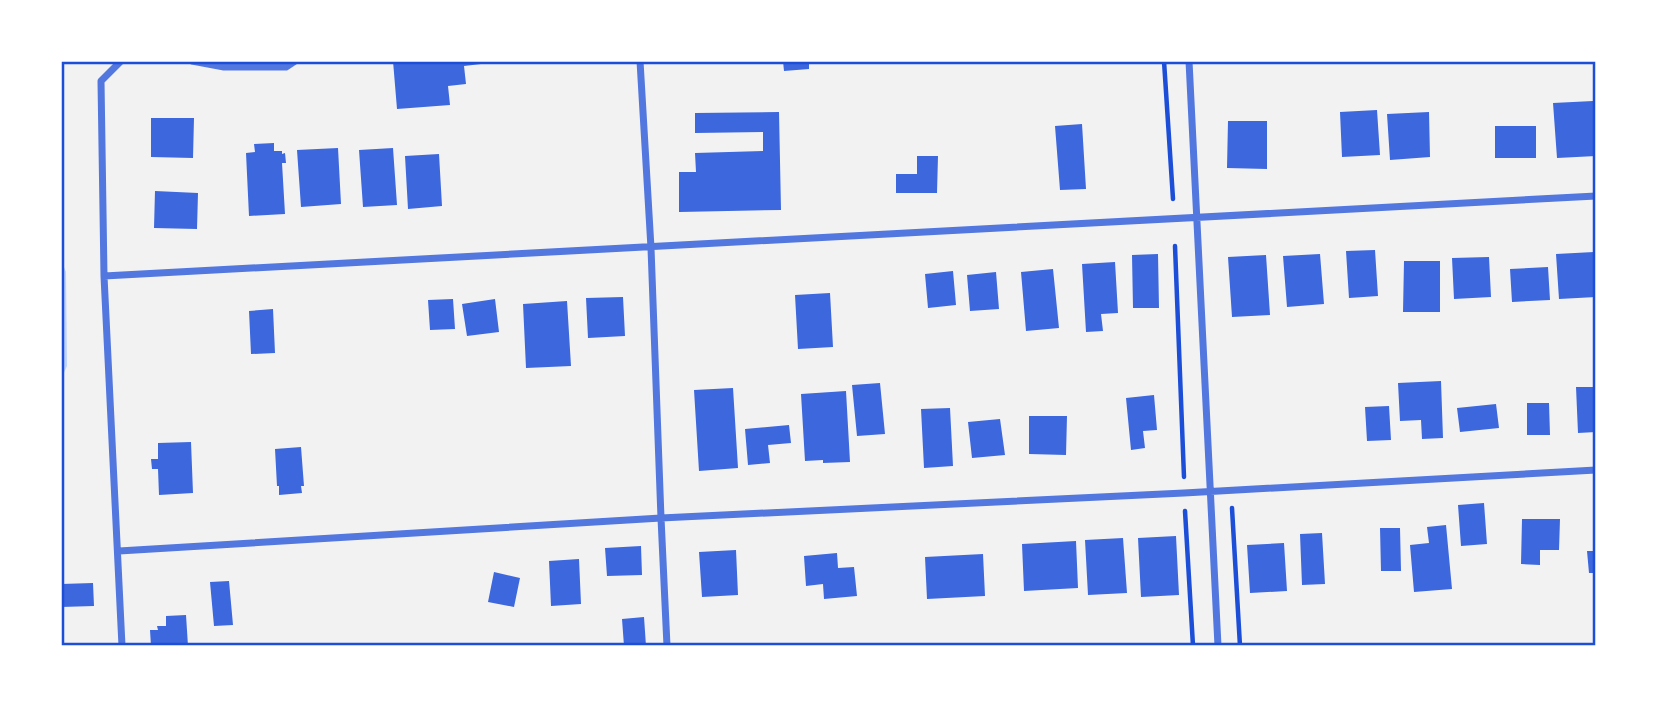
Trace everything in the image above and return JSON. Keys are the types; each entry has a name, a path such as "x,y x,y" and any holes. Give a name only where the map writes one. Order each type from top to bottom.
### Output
{"street":[{"path":"121,61 101,80 104,276 122,646"},
{"path":"192,61 224,67 286,67 295,61"},
{"path":"640,61 651,248 667,646"},
{"path":"1189,61 1218,646"},
{"path":"104,276 1596,196"},
{"path":"118,551 661,518 1596,470"}],"path":[{"path":"1164,61 1173,199"},
{"path":"1175,246 1184,477"},
{"path":"1232,508 1240,646"},
{"path":"1185,511 1193,646"}],"water":[{"path":"61,260 66,272 67,366 61,379"}],"building":[{"path":"393,61 481,61 481,64 464,66 466,84 448,86 450,105 397,109"},
{"path":"783,61 809,61 809,69 784,71"},
{"path":"1593,101 1596,156 1557,158 1553,103"},
{"path":"1377,110 1380,155 1342,157 1340,112"},
{"path":"779,112 781,210 679,212 679,172 696,172 695,153 763,151 763,132 695,133 695,113"},
{"path":"1429,112 1430,157 1390,160 1387,114"},
{"path":"151,118 194,118 193,158 151,157"},
{"path":"1228,121 1267,121 1267,169 1227,168"},
{"path":"1082,124 1086,189 1060,190 1055,126"},
{"path":"1495,126 1536,126 1536,158 1495,158"},
{"path":"274,143 274,151 285,153 286,163 282,163 285,214 249,216 246,153 255,152 254,144"},
{"path":"338,148 341,204 301,207 297,150"},
{"path":"393,148 397,205 363,207 359,150"},
{"path":"439,154 442,206 408,209 405,156"},
{"path":"917,156 938,156 937,193 896,193 896,174 917,174"},
{"path":"155,191 198,193 197,229 154,228"},
{"path":"1375,250 1378,296 1349,298 1346,251"},
{"path":"1594,252 1596,297 1559,299 1556,254"},
{"path":"1158,254 1159,308 1133,308 1132,255"},
{"path":"1320,254 1324,304 1287,307 1283,256"},
{"path":"1266,255 1270,315 1232,317 1228,257"},
{"path":"1489,257 1491,297 1454,299 1452,258"},
{"path":"1404,261 1440,261 1440,312 1403,312"},
{"path":"1115,262 1118,313 1101,314 1103,331 1086,332 1082,264"},
{"path":"1548,267 1550,300 1512,302 1510,269"},
{"path":"1053,269 1059,328 1026,331 1021,272"},
{"path":"953,271 956,305 928,308 925,274"},
{"path":"996,272 999,309 970,311 967,275"},
{"path":"830,293 833,347 798,349 795,295"},
{"path":"623,297 625,336 588,338 586,298"},
{"path":"453,299 455,329 430,330 428,300"},
{"path":"495,299 499,332 467,336 462,304"},
{"path":"567,301 571,366 526,368 523,304"},
{"path":"273,309 275,353 251,354 249,311"},
{"path":"1441,381 1443,438 1422,439 1421,420 1400,421 1398,383"},
{"path":"880,383 885,434 857,436 852,385"},
{"path":"1576,387 1596,387 1596,432 1578,433"},
{"path":"733,388 738,468 699,471 694,390"},
{"path":"846,391 850,462 805,461 801,394"},
{"path":"1154,395 1157,430 1143,431 1145,448 1131,450 1126,398"},
{"path":"1527,403 1549,403 1550,435 1527,435"},
{"path":"1496,404 1499,428 1460,432 1457,408"},
{"path":"1389,406 1391,440 1367,441 1365,407"},
{"path":"950,408 953,466 924,468 921,409"},
{"path":"1029,416 1067,416 1066,455 1029,454"},
{"path":"1000,419 1005,455 972,458 968,422"},
{"path":"789,425 791,443 768,445 770,463 748,465 745,429"},
{"path":"191,442 193,493 159,495 158,469 152,469 151,459 158,459 158,443"},
{"path":"301,447 304,486 301,486 302,493 279,495 275,449"},
{"path":"1484,503 1487,544 1461,546 1458,505"},
{"path":"1522,519 1560,519 1559,550 1540,550 1540,565 1521,564"},
{"path":"1446,525 1452,589 1414,592 1410,545 1429,543 1427,527"},
{"path":"1380,528 1400,528 1401,571 1381,571"},
{"path":"1322,533 1325,584 1302,585 1300,534"},
{"path":"1176,536 1179,595 1141,597 1138,538"},
{"path":"1123,538 1127,593 1088,595 1085,540"},
{"path":"1076,541 1078,588 1024,591 1022,544"},
{"path":"1284,543 1287,591 1250,593 1247,545"},
{"path":"641,546 642,575 607,576 605,548"},
{"path":"736,550 738,595 702,597 699,552"},
{"path":"1587,551 1596,551 1596,573 1589,573"},
{"path":"837,553 838,568 854,567 857,596 824,599 823,584 806,586 804,556"},
{"path":"983,554 985,596 927,599 925,557"},
{"path":"579,559 581,604 551,606 549,561"},
{"path":"494,572 520,578 514,607 488,602"},
{"path":"229,581 233,625 214,626 210,582"},
{"path":"93,583 94,606 61,607 61,584"},
{"path":"186,615 188,646 151,646 150,630 158,630 157,626 166,626 166,616"},
{"path":"644,617 646,646 624,646 622,619"}]}
